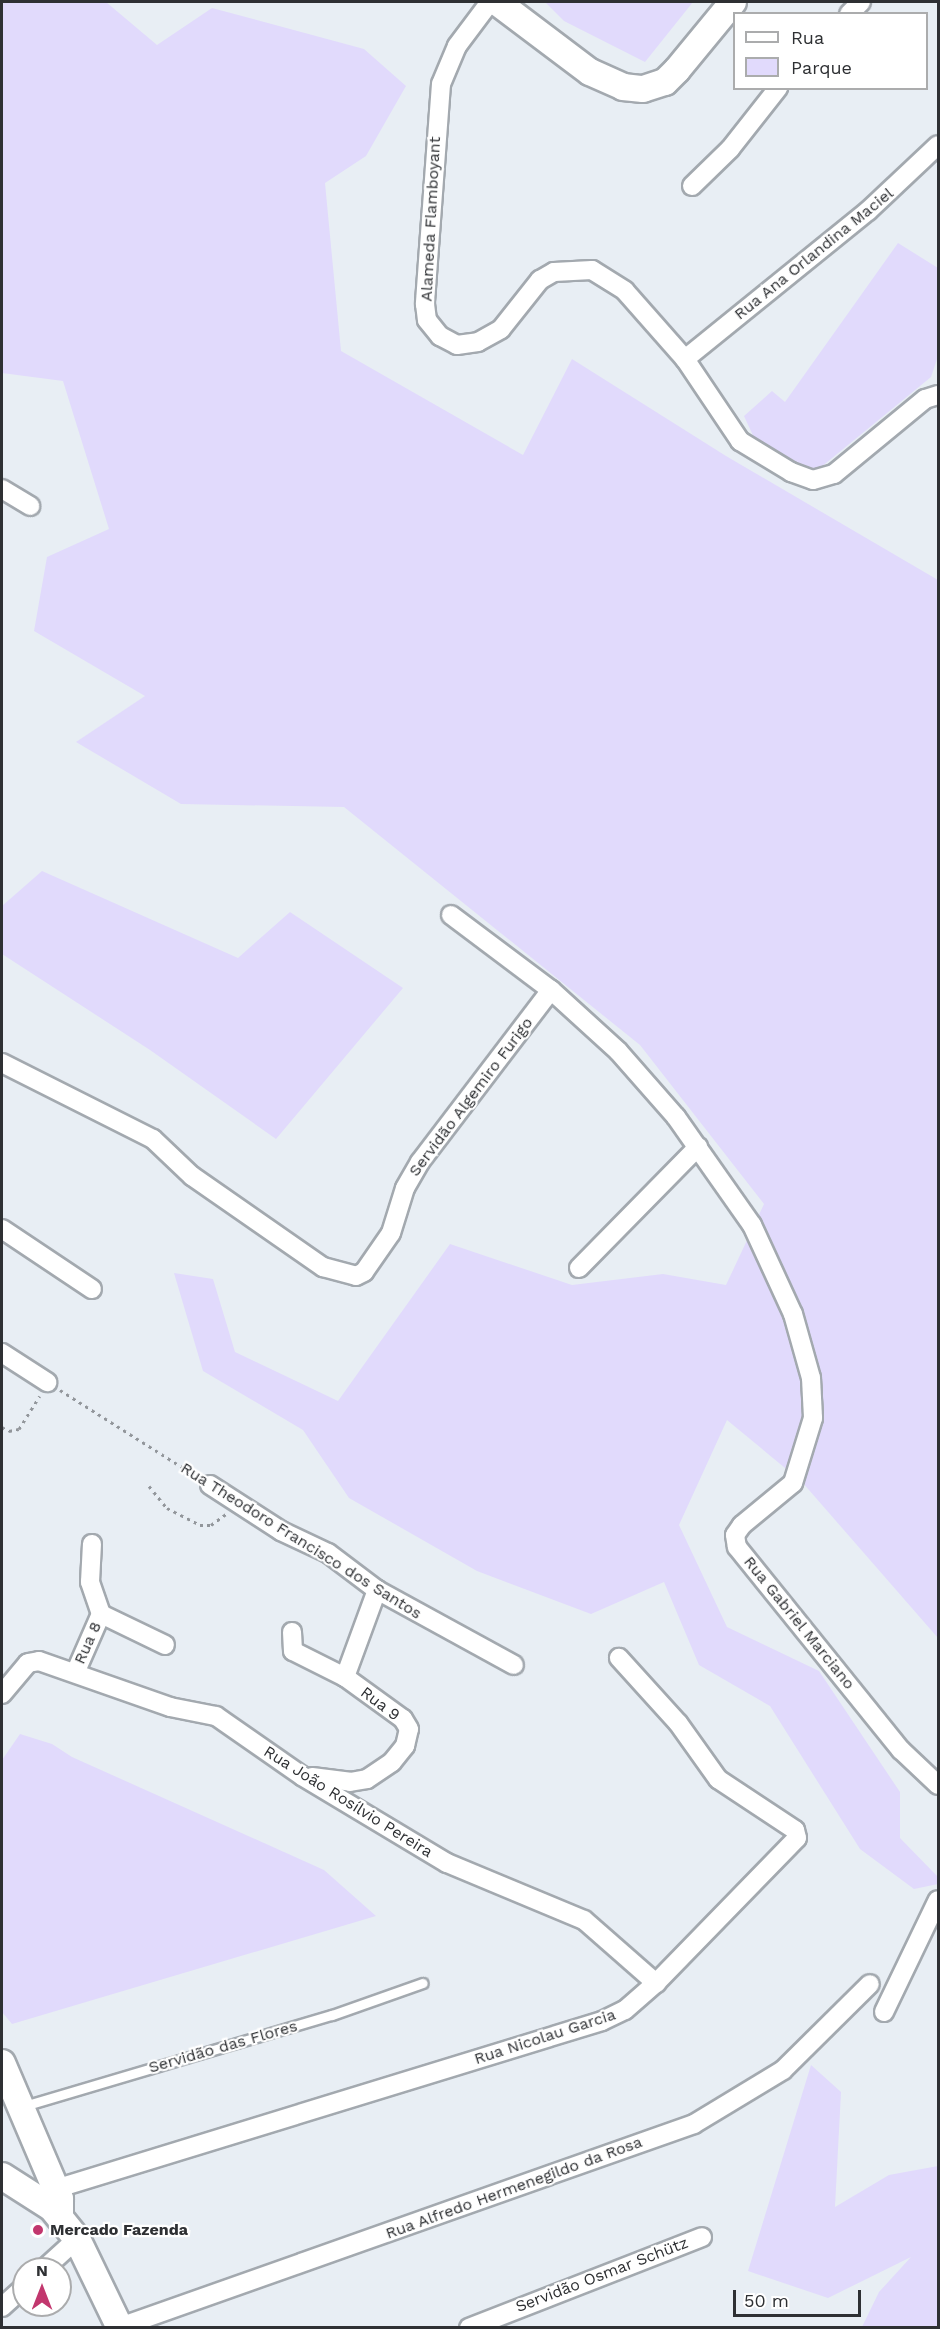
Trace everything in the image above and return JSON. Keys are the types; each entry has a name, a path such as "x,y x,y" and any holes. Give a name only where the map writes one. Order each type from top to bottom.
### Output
{"main road":[{"path":"497,2 590,72 622,87 642,89 665,82 732,2"},
{"path":"2,2063 21,2107 52,2202 77,2239 120,2327"},
{"path":"2,2176 52,2202"}],"street":[{"name":"Alameda Flamboyant","path":"490,2 452,54 441,84 425,304 427,320 440,336 457,345 478,342 501,329 540,280 554,272 592,270 625,291 685,359 740,441 791,472 813,480 834,474 925,399 939,395"},
{"path":"692,186 730,149 776,90"},
{"name":"Rua Ana Orlandina Maciel","path":"685,359 868,211 939,145"},
{"path":"2,489 30,506"},
{"name":"Rua Gabriel Marciano","path":"450,915 551,990 618,1052 698,1147 752,1225 793,1314 811,1378 813,1418 793,1483 742,1525 735,1535 737,1547 901,1750 939,1785"},
{"name":"Servidão Algemiro Furigo","path":"2,1063 118,1118 153,1139 192,1176 322,1267 356,1275 364,1272 391,1233 411,1176 551,990"},
{"path":"579,1268 698,1147"},
{"path":"2,1229 92,1289"},
{"path":"2,1353 47,1382"},
{"name":"Rua Theodoro Francisco dos Santos","path":"210,1485 281,1531 328,1553 377,1590 514,1665"},
{"name":"Rua 8","path":"76,1671 101,1614 90,1582 92,1544"},
{"name":"Rua 9","path":"302,1776 350,1782 367,1779 392,1762 405,1746 409,1729 403,1719 345,1677 377,1590"},
{"path":"101,1614 165,1645"},
{"path":"292,1632 293,1651 345,1677"},
{"name":"Rua Nicolau Garcia","path":"52,2202 602,2021 625,2010 656,1983 796,1838 795,1830 718,1779 678,1723 619,1658"},
{"name":"Rua João Rosílvio Pereira","path":"2,1694 28,1664 39,1661 76,1671 170,1707 216,1716 302,1776 447,1863 584,1920 656,1983"},
{"path":"884,2013 939,1900"},
{"name":"Rua Alfredo Hermenegildo da Rosa","path":"120,2327 694,2124 775,2076 870,1984"},
{"name":"Servidão Osmar Schütz","path":"469,2328 702,2236"},
{"path":"57,2257 77,2239"}],"lane":[{"name":"Servidão das Flores","path":"21,2107 332,2015 423,1983"}],"path":[{"path":"2,1427 9,1431 19,1429 47,1382"},
{"name":"Rua Theodoro Francisco dos Santos","path":"47,1382 210,1485"},
{"path":"149,1486 167,1508 200,1525 220,1521 237,1502"}],"green space":[{"path":"2,2 106,2 157,45 212,8 364,49 406,86 366,156 325,183 341,351 523,455 572,359 726,456 938,580 938,1638 802,1482 727,1420 679,1525 727,1627 819,1671 900,1792 900,1838 938,1877 938,1884 914,1889 860,1849 770,1706 699,1665 664,1582 591,1614 477,1571 349,1498 303,1430 203,1371 174,1273 213,1279 235,1352 338,1401 450,1244 572,1285 663,1274 726,1285 764,1204 640,1045 344,807 181,804 76,742 145,696 34,631 47,557 109,529 63,381 2,373"},
{"path":"545,2 693,2 645,62 564,21"},
{"path":"898,243 938,268 938,356 931,377 815,472 756,442 744,416 772,391 785,402"},
{"path":"42,871 238,958 290,912 403,988 276,1139 150,1050 2,954 2,906"},
{"path":"20,1734 52,1744 72,1757 324,1870 376,1916 12,2024 2,2012 2,1760"},
{"path":"811,2065 841,2092 835,2207 889,2175 938,2166 938,2327 862,2327 879,2292 911,2257 828,2298 748,2271"}],"place":[{"name":"Mercado Fazenda","path":"38,2230"}]}
